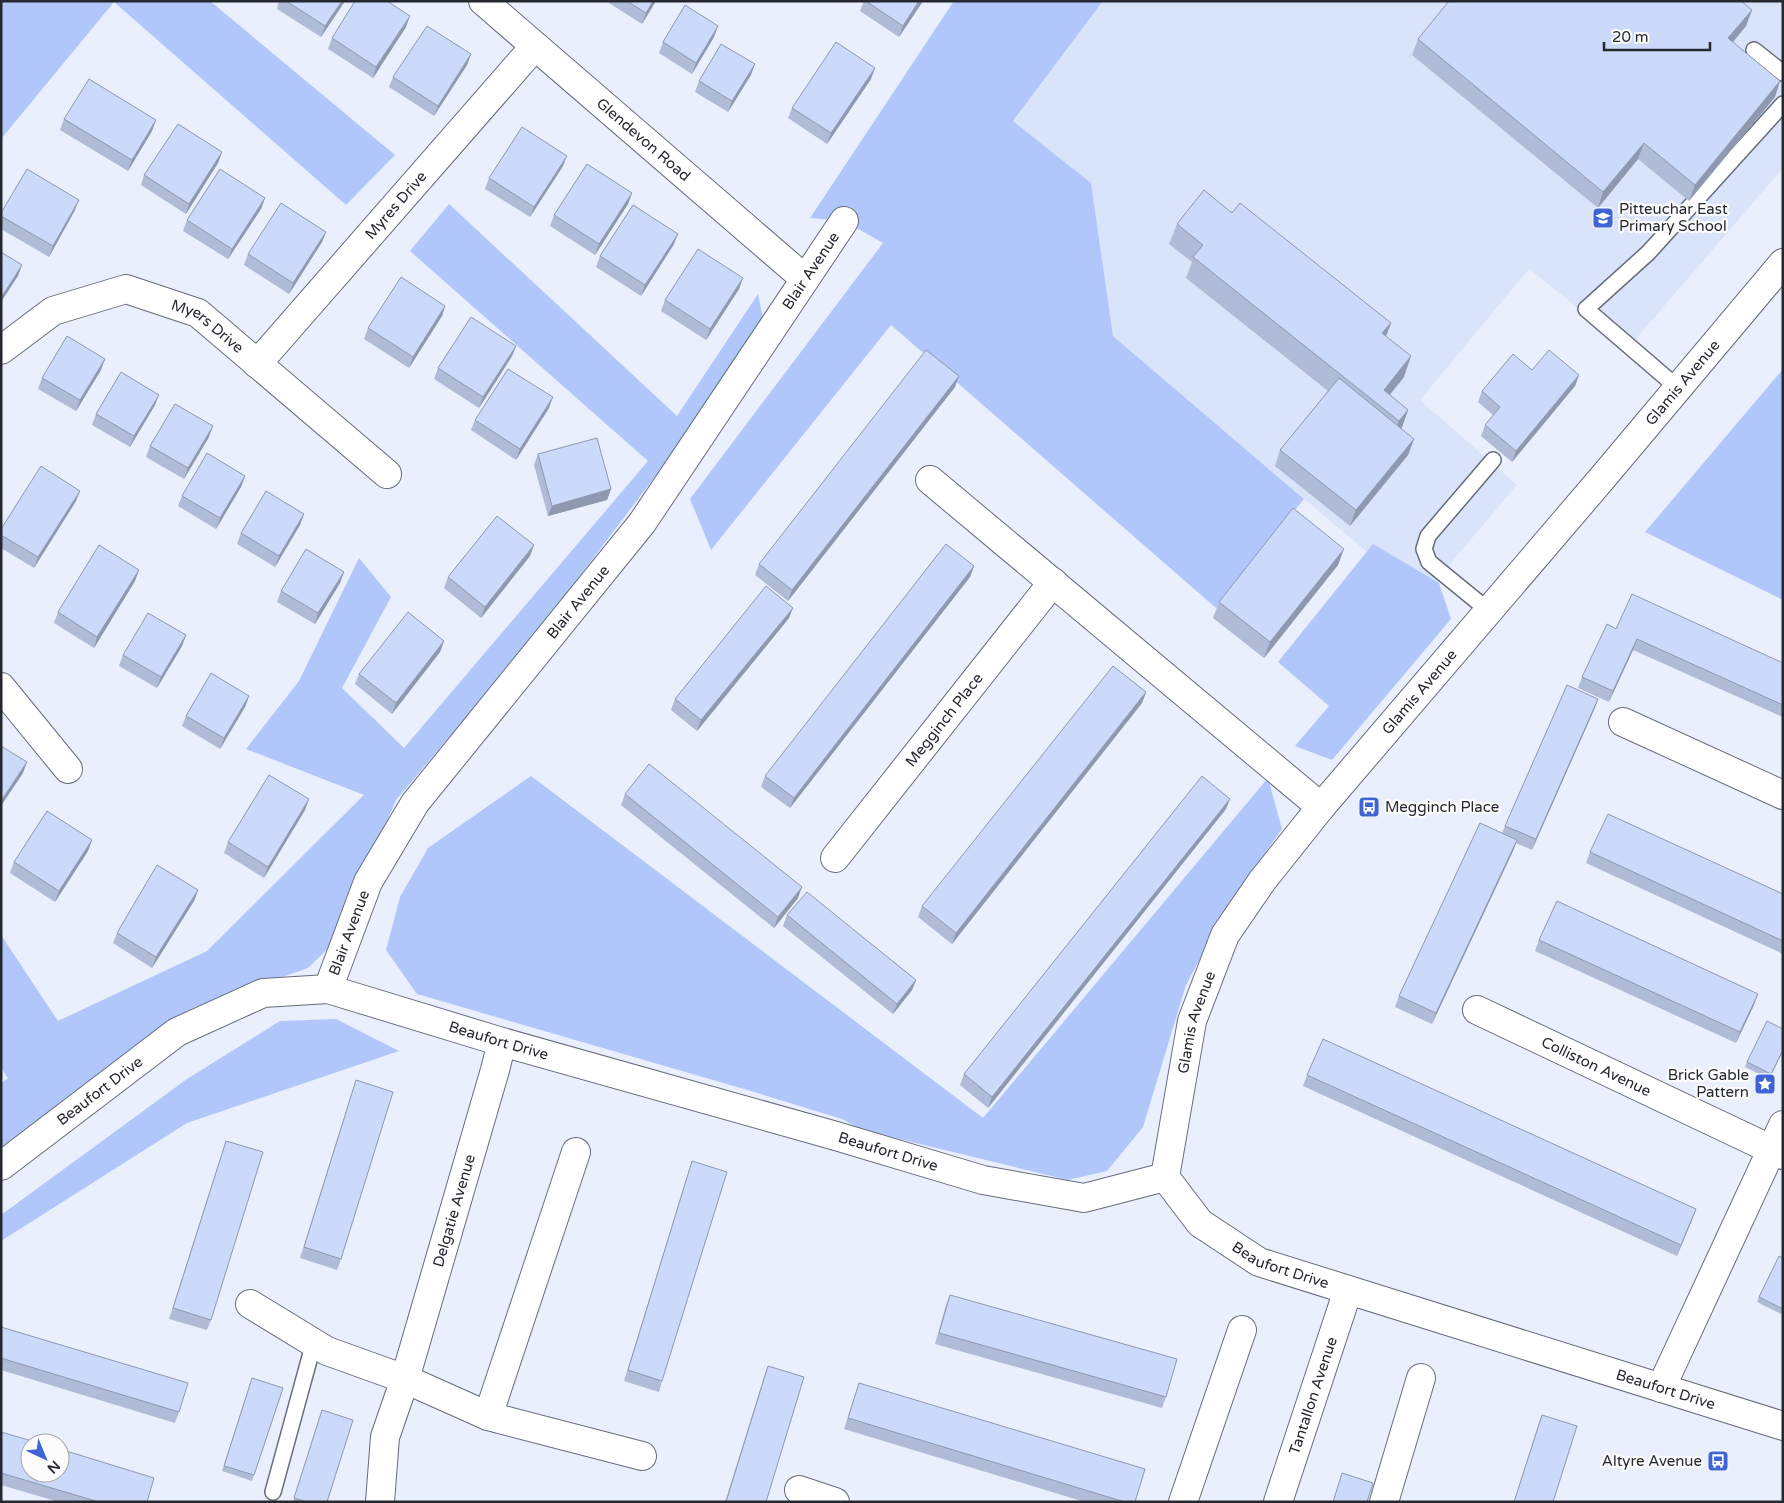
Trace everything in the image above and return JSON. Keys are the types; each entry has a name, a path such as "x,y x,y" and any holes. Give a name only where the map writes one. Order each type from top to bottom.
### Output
{"street":[{"name":"Glendevon Road","path":"483,1 805,279"},
{"name":"Myres Drive","path":"257,364 535,46"},
{"name":"Blair Avenue","path":"328,989 368,882 415,803 642,524 844,221"},
{"name":"Glamis Avenue","path":"1165,1177 1192,1021 1225,935 1262,881 1321,807 1783,263"},
{"name":"Myers Drive","path":"1,350 53,311 126,290 198,314 387,474"},
{"path":"930,480 1321,807"},
{"name":"Megginch Place","path":"835,858 1052,582"},
{"path":"1,687 68,769"},
{"path":"1623,722 1783,795"},
{"name":"Beaufort Drive","path":"1,1166 178,1032 263,993 328,989 502,1042 827,1133 983,1180 1084,1198 1165,1177 1200,1223 1259,1262 1783,1426"},
{"name":"Colliston Avenue","path":"1476,1010 1777,1152"},
{"name":"Delgatie Avenue","path":"380,1502 385,1437 405,1379 502,1042"},
{"path":"1661,1388 1777,1152 1783,1125"},
{"path":"488,1416 576,1152"},
{"name":"Tantallon Avenue","path":"1278,1502 1348,1290"},
{"path":"250,1304 327,1351 405,1379 488,1416 642,1456"},
{"path":"1183,1502 1242,1330"},
{"path":"1384,1502 1421,1378"},
{"path":"799,1490 835,1502"}],"lane":[{"path":"1754,50 1783,72"},
{"path":"1678,388 1586,309 1648,253 1783,104"},
{"path":"1489,611 1429,562 1424,549 1428,536 1493,460"},
{"path":"273,1492 314,1342"}],"shaded area":[{"path":"1,1 210,1 395,155 346,205 114,2 1,139"},
{"path":"954,1 1103,1 1013,121 1091,183 1113,336 1304,499 1216,608 891,325 711,550 690,499 883,243 844,221 810,218"},
{"path":"1103,1 1783,1 1783,168 1628,348 1529,269 1420,400 1517,485 1421,598 1113,336 1091,183 1013,121"},
{"path":"449,204 677,416 758,294 763,318 666,462 532,639 396,800 335,942 308,968 193,1008 1,1147 1,1083 8,1078 1,1068 1,935 58,1021 207,951 364,795 246,749 299,681 359,558 391,597 342,688 404,748 648,461 410,251"},
{"path":"1783,369 1783,600 1645,532"},
{"path":"1373,544 1439,583 1451,619 1332,760 1295,746 1329,706 1278,662"},
{"path":"531,776 983,1118 1268,778 1282,829 1228,906 1186,985 1143,1127 1107,1171 1068,1180 862,1130 842,1119 751,1091 417,994 386,950 400,897 428,848"},
{"path":"336,1019 399,1051 187,1123 1,1241 1,1215 187,1079 280,1021"}],"building":[{"path":"286,1 342,1 325,26"},
{"path":"355,1 387,1 410,16 376,67 332,38"},
{"path":"627,1 653,1 646,13"},
{"path":"866,1 919,1 903,26"},
{"path":"1449,1 1741,1 1752,10 1728,38 1780,81 1695,185 1644,143 1603,192 1418,39"},
{"path":"685,5 718,26 696,63 663,42"},
{"path":"427,26 471,54 438,106 393,77"},
{"path":"836,42 875,68 831,133 792,108"},
{"path":"721,44 755,64 732,101 699,81"},
{"path":"89,79 156,120 132,160 64,119"},
{"path":"178,124 222,152 189,204 144,175"},
{"path":"522,127 567,156 534,207 489,178"},
{"path":"587,164 632,193 599,244 554,215"},
{"path":"27,169 79,200 53,246 1,216"},
{"path":"220,169 265,198 232,249 187,220"},
{"path":"1204,190 1232,213 1240,203 1391,323 1382,333 1411,356 1384,390 1408,410 1399,421 1193,257 1203,245 1177,224"},
{"path":"281,203 326,232 293,283 248,254"},
{"path":"633,205 678,234 645,285 600,256"},
{"path":"698,249 743,278 710,329 665,300"},
{"path":"1,252 22,265 1,298"},
{"path":"401,277 445,306 413,357 368,328"},
{"path":"471,317 516,346 483,397 438,368"},
{"path":"67,336 105,359 80,400 42,378"},
{"path":"926,350 959,376 792,590 759,564"},
{"path":"1549,350 1579,375 1516,451 1485,425 1500,407 1482,391 1513,354 1532,370"},
{"path":"508,369 553,397 520,449 475,420"},
{"path":"121,372 159,395 134,436 96,414"},
{"path":"1339,378 1414,439 1356,510 1280,450"},
{"path":"175,404 213,426 188,468 150,446"},
{"path":"597,438 611,489 552,506 538,454"},
{"path":"207,453 245,476 220,518 182,496"},
{"path":"41,466 80,491 38,557 1,535 1,529"},
{"path":"266,491 304,514 279,556 241,533"},
{"path":"1293,508 1344,549 1270,642 1219,602"},
{"path":"497,516 534,545 485,607 448,577"},
{"path":"946,544 974,566 794,798 765,776"},
{"path":"99,545 139,570 97,637 58,612"},
{"path":"306,549 344,572 318,613 281,591"},
{"path":"766,586 793,608 701,720 675,699"},
{"path":"1632,594 1783,663 1783,705 1637,639 1613,691 1582,677 1607,624 1616,629"},
{"path":"408,612 444,641 396,703 359,674"},
{"path":"148,613 186,635 161,677 123,655"},
{"path":"1113,666 1146,692 956,933 922,906"},
{"path":"211,673 249,696 224,738 186,716"},
{"path":"1567,685 1598,699 1536,839 1505,826"},
{"path":"1,746 27,762 1,801"},
{"path":"649,764 802,887 778,917 625,794"},
{"path":"269,775 309,799 268,867 228,842"},
{"path":"1202,776 1230,799 992,1097 964,1074"},
{"path":"47,811 92,840 59,891 14,862"},
{"path":"1608,814 1783,894 1783,941 1590,852"},
{"path":"1480,823 1517,840 1436,1013 1399,996"},
{"path":"157,865 198,890 156,957 117,933"},
{"path":"807,892 916,980 897,1004 787,915"},
{"path":"1557,901 1758,994 1740,1032 1539,940"},
{"path":"1767,1021 1783,1029 1783,1050 1771,1074 1747,1062"},
{"path":"1323,1039 1696,1209 1681,1245 1307,1075"},
{"path":"356,1080 393,1092 341,1259 304,1247"},
{"path":"226,1141 263,1152 211,1320 173,1308"},
{"path":"692,1161 727,1172 662,1381 628,1370"},
{"path":"1779,1256 1783,1258 1783,1309 1759,1297"},
{"path":"950,1295 1177,1359 1166,1397 939,1333"},
{"path":"1,1327 188,1383 179,1412 1,1358"},
{"path":"768,1366 804,1377 766,1502 726,1502"},
{"path":"252,1378 283,1388 254,1475 224,1466"},
{"path":"859,1383 1145,1469 1135,1502 1125,1502 848,1418"},
{"path":"322,1410 353,1420 327,1502 307,1502 294,1498"},
{"path":"1542,1415 1577,1426 1553,1502 1514,1502"},
{"path":"1,1432 20,1438 20,1479 1,1473"},
{"path":"70,1452 154,1478 147,1502 99,1502 35,1483 70,1483"},
{"path":"1342,1473 1373,1483 1367,1502 1333,1502"}],"place":[{"name":"Pitteuchar East Primary School","path":"1603,218"},
{"name":"Megginch Place","path":"1369,807"},
{"name":"Brick Gable Pattern","path":"1765,1084"},
{"name":"Altyre Avenue","path":"1718,1461"}]}
